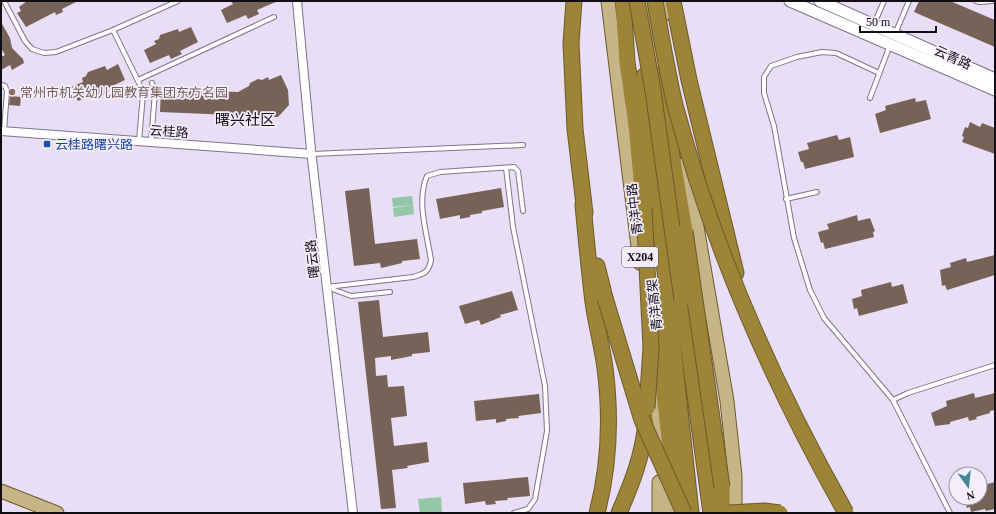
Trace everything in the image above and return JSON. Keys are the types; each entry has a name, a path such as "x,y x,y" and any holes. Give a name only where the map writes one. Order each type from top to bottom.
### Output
{"highway":[{"path":"568,1 575,129 593,302 605,368 608,416 606,461 602,493 597,513"},
{"path":"571,44 574,1"},
{"name":"青洋高架","path":"623,1 628,62 678,513"},
{"path":"637,1 653,91 712,513"},
{"name":"青洋高架","path":"637,1 690,513"},
{"path":"655,1 675,103 688,149 727,268 750,322 806,442 846,513"},
{"path":"673,1 688,80 731,254 750,322"},
{"path":"658,74 685,231 722,487 722,513"},
{"path":"583,205 605,298 642,420 684,513"},
{"path":"619,513 631,486 643,447 648,408 651,347 644,208"},
{"path":"730,513 780,513"}],"main road":[{"name":"青洋中路","path":"608,1 669,513"},
{"name":"X204","path":"647,1 658,74 661,203 698,513"},
{"path":"664,5 674,84 727,401 735,476 735,513"},
{"path":"649,16 674,84"},
{"path":"709,294 698,360 714,474 712,513"},
{"path":"659,422 659,513"},
{"path":"1,491 57,513"}],"street":[{"name":"曙云路","path":"297,1 312,154 353,513"},
{"name":"云青路","path":"790,1 995,78"},
{"name":"云青路","path":"820,1 874,25 893,39 995,90"},
{"name":"云桂路","path":"3,131 312,154"}],"lane":[{"path":"4,1 25,41 32,49 44,53 56,52 113,30 178,1"},
{"path":"874,25 884,1"},
{"path":"870,98 909,1"},
{"path":"976,1 992,1"},
{"path":"138,80 274,16"},
{"path":"113,30 138,80 143,94 138,141"},
{"path":"880,73 836,53 822,52 771,66 764,77 764,93 774,126 794,238 810,290 824,318 893,400 950,513"},
{"path":"150,142 155,92 152,83"},
{"path":"1,85 5,86 8,91 3,131"},
{"path":"312,154 523,145"},
{"path":"327,287 413,277 424,274 430,268 431,260 423,205 422,187 427,176 440,172 514,167 518,171 524,211"},
{"path":"506,168 513,227 545,386 547,431 535,499 528,509 514,513"},
{"path":"786,200 818,192"},
{"path":"327,287 351,296 390,292"},
{"path":"893,400 908,393 995,365"}],"green space":[{"path":"412,196 413,205 393,207 392,198"},
{"path":"413,205 414,214 394,217 393,208"},
{"path":"441,497 442,513 420,513 418,499"}],"building":[{"path":"27,1 78,1 62,9 63,12 56,15 55,12 26,27 17,13 21,11 19,7"},
{"path":"231,1 278,1 257,10 259,14 248,19 246,15 227,23 221,10 233,4"},
{"path":"919,1 950,1 995,20 995,47 914,12"},
{"path":"1,22 10,38 12,48 23,59 24,63 12,70 10,65 1,70 1,57 5,55 1,48"},
{"path":"191,27 198,42 180,51 182,54 171,59 169,55 150,63 144,50 156,44 154,41 159,39 160,35 178,29 179,32"},
{"path":"118,64 125,80 108,88 109,92 99,97 97,92 78,101 71,87 83,82 82,78 86,76 88,72 105,66 107,70"},
{"path":"281,75 288,90 289,105 278,117 160,112 161,89 238,92 258,79 262,80 268,77 269,80"},
{"path":"10,96 21,97 20,106 9,105"},
{"path":"915,98 916,102 926,100 931,119 880,133 875,114 886,110 885,106"},
{"path":"970,122 980,127 982,123 995,128 995,154 962,142 965,127 968,128"},
{"path":"837,135 839,140 850,137 854,157 805,169 798,152 809,149 807,143"},
{"path":"369,188 375,244 417,239 420,259 402,261 402,263 381,268 380,263 354,266 345,191"},
{"path":"501,188 504,207 482,211 482,213 470,215 470,217 460,219 460,215 440,219 436,199"},
{"path":"857,215 858,221 870,218 875,231 873,232 874,237 825,249 823,242 821,243 818,232 829,229 827,224"},
{"path":"995,255 995,275 947,290 945,285 942,286 940,270 951,267 950,263 966,258 967,262"},
{"path":"891,282 892,287 903,284 908,303 859,316 857,308 854,309 852,299 862,296 861,290"},
{"path":"512,291 518,310 500,315 501,317 481,325 479,320 465,324 459,306"},
{"path":"379,300 383,337 428,332 430,352 412,354 412,356 391,360 391,356 375,358 376,376 387,375 388,387 404,386 407,416 391,418 394,446 427,442 429,462 407,466 408,468 392,470 396,508 381,509 358,302"},
{"path":"974,393 975,398 995,393 995,410 976,417 977,419 969,421 968,417 950,422 950,424 935,426 931,413 947,406 946,401"},
{"path":"539,394 541,413 518,416 519,418 506,419 506,421 496,423 496,419 476,421 474,401"},
{"path":"528,477 530,496 507,498 508,500 495,501 496,504 486,505 485,501 465,504 463,483"},
{"path":"995,482 994,509 971,512 970,507 967,508 966,506 988,506 988,484"}],"place":[{"name":"常州市机关幼儿园教育集团东方名园","path":"12,92"},
{"name":"云桂路曙兴路","path":"47,144"}],"district":[{"name":"曙兴社区","path":"245,120"}]}
